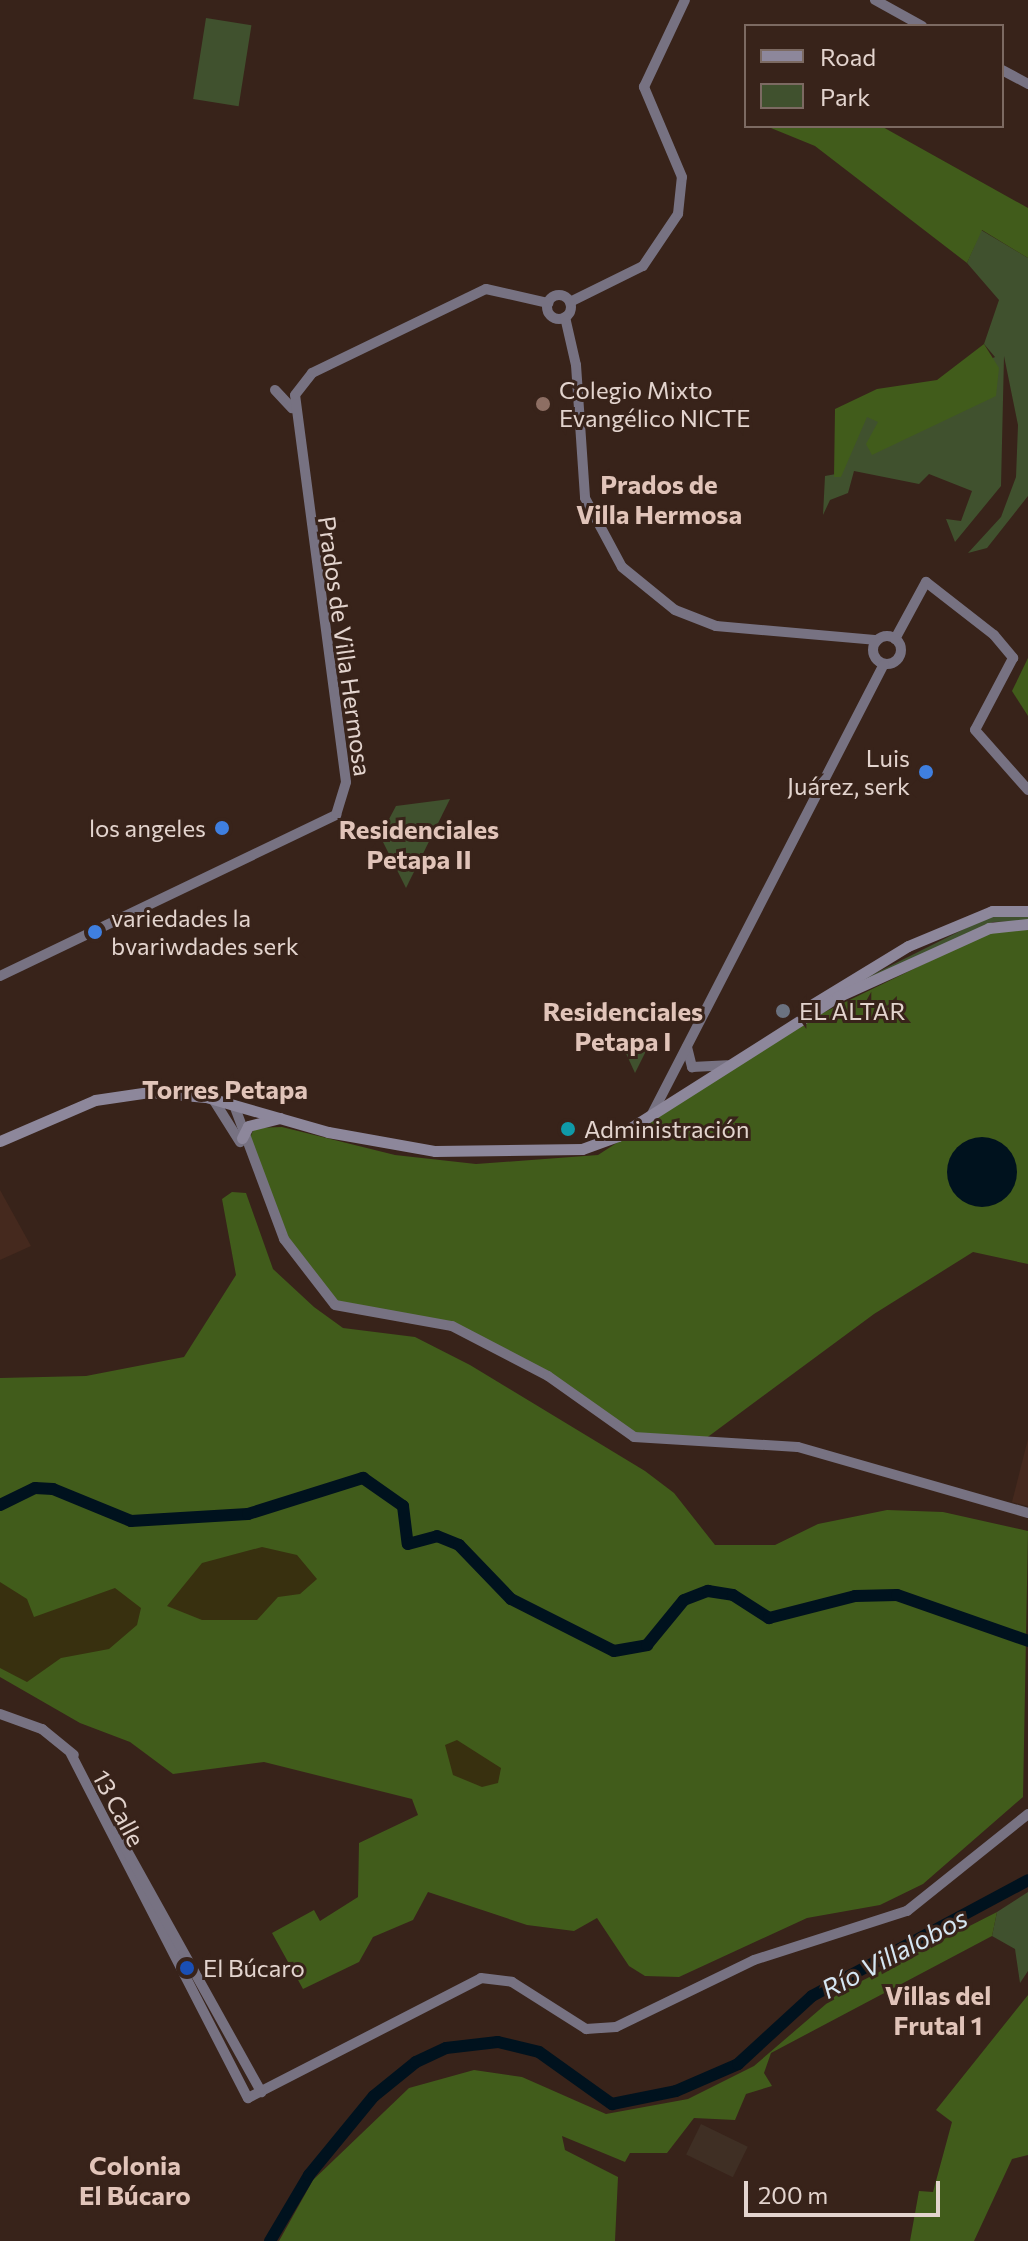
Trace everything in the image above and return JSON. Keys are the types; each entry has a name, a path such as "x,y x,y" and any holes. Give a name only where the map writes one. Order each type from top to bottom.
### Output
{"main road":[{"path":"685,0 644,87 682,177 678,214 643,266 570,302 565,317 576,365 585,498 600,538 622,567 675,610 716,626 875,644 895,639"},
{"path":"875,0 918,24"},
{"path":"1004,71 1028,84"},
{"path":"275,390 292,410 312,373 486,289 548,303 560,295 570,302"},
{"path":"548,303 551,316 565,317"},
{"name":"Prados de Villa Hermosa","path":"0,976 324,825 342,805 346,782 292,410"},
{"path":"652,1114 884,664 899,657 895,639 926,582 994,635 1013,658 975,730 1028,790"},
{"path":"875,644 884,664"},
{"path":"0,1141 111,1095 212,1099 378,1143 484,1155 591,1147 652,1114 888,956 992,911 1026,907"},
{"path":"787,1025 978,932 1028,924"},
{"path":"688,1042 692,1067 727,1065"},
{"path":"212,1099 243,1142"},
{"path":"234,1105 243,1142 284,1239 317,1289 342,1309 452,1326 548,1376 634,1437 771,1441 1028,1513"},
{"path":"243,1142 248,1126 280,1118"},
{"path":"0,1714 47,1732 71,1754"},
{"name":"13 Calle","path":"71,1754 261,2092 248,2098 71,1754"},
{"path":"261,2092 481,1978 512,1982 586,2029 616,2027 762,1957 907,1911 1028,1814"}],"shaded area":[{"path":"0,1190 31,1246 0,1260"},
{"path":"1028,1439 1028,1506 1012,1502"},
{"path":"701,2124 748,2147 733,2177 686,2155"}],"green space":[{"path":"206,18 251,25 239,106 193,99"},
{"path":"771,128 885,128 1028,208 1028,258 982,230 967,263 815,146"},
{"path":"981,230 1028,258 1028,496 987,548 968,553 1001,517 1016,477 1018,425 1004,356 1001,486 955,542 946,519 961,521 972,491 929,474 919,484 854,471 848,493 830,500 823,515 825,476 836,474 866,415 995,357 984,344 999,300 967,263"},
{"path":"984,344 999,368 996,396 872,455 866,444 878,422 867,417 841,477 834,477 835,409 877,389 937,380"},
{"path":"1028,658 1028,716 1012,691"},
{"path":"450,799 406,888 380,836 396,806"},
{"path":"1028,913 1028,921 993,922 834,994 988,917"},
{"path":"1028,929 1028,1264 973,1252 874,1314 705,1439 629,1433 548,1376 452,1326 335,1305 287,1235 250,1138 254,1128 282,1127 395,1155 476,1164 598,1155 800,1024 994,930"},
{"path":"646,1043 647,1049 635,1073 624,1049"},
{"path":"232,1192 246,1193 273,1269 314,1307 343,1328 415,1337 470,1365 645,1471 674,1493 715,1545 775,1545 818,1524 887,1510 943,1512 1028,1531 1023,1797 923,1884 880,1905 807,1918 679,1977 645,1976 629,1966 597,1918 574,1931 527,1925 428,1892 413,1920 373,1937 359,1962 303,1989 272,1933 314,1910 320,1921 358,1897 359,1843 418,1815 412,1799 264,1762 173,1774 130,1742 80,1723 0,1677 0,1378 86,1376 184,1357 236,1275 222,1199"},
{"path":"1028,1892 1028,1971 1020,1983 1015,1949 992,1936 997,1912"},
{"path":"997,1912 992,1936 771,2053 764,2073 772,2086 746,2094 735,2120 694,2118 667,2153 630,2153 625,2162 562,2136 565,2150 618,2177 615,2241 279,2241 313,2180 409,2088 474,2070 522,2077 606,2114 688,2099 754,2066 840,1992"},
{"path":"1028,1995 1028,2155 1012,2159 974,2241 910,2241 919,2191 933,2192 952,2122 936,2110"}],"sand":[{"path":"262,1547 297,1555 317,1579 300,1594 278,1597 257,1620 202,1620 167,1606 202,1563"},
{"path":"0,1582 27,1599 34,1617 115,1588 141,1608 137,1625 109,1649 61,1658 27,1682 0,1668"},
{"path":"457,1740 501,1768 498,1783 482,1787 453,1775 445,1745"}],"water":[{"path":"975,1137 989,1137 1011,1152 1017,1172 1015,1185 1007,1197 989,1207 975,1207 953,1192 947,1179 947,1165 962,1143"}],"waterway":[{"path":"0,1505 35,1488 53,1489 131,1521 248,1514 363,1478 403,1506 408,1544 437,1536 459,1545 511,1599 614,1651 647,1645 684,1600 708,1591 733,1595 769,1618 855,1596 897,1595 1028,1641"},
{"name":"Río Villalobos","path":"270,2241 309,2175 374,2096 416,2062 446,2048 498,2042 539,2052 612,2104 676,2091 738,2064 812,1996 1028,1880"}],"place":[{"name":"Colegio Mixto Evangélico NICTE","path":"543,404"},
{"name":"Luis Juárez, serk","path":"926,772"},
{"name":"los angeles","path":"222,828"},
{"name":"variedades la bvariwdades serk","path":"95,932"},
{"name":"EL ALTAR","path":"783,1011"},
{"name":"Administración","path":"568,1129"},
{"name":"El Búcaro","path":"187,1968"}],"district":[{"name":"Prados de Villa Hermosa","path":"659,499"},
{"name":"Residenciales Petapa II","path":"419,844"},
{"name":"Residenciales Petapa I","path":"623,1026"},
{"name":"Torres Petapa","path":"225,1089"},
{"name":"Villas del Frutal 1","path":"938,2010"},
{"name":"Colonia El Búcaro","path":"135,2180"}]}
